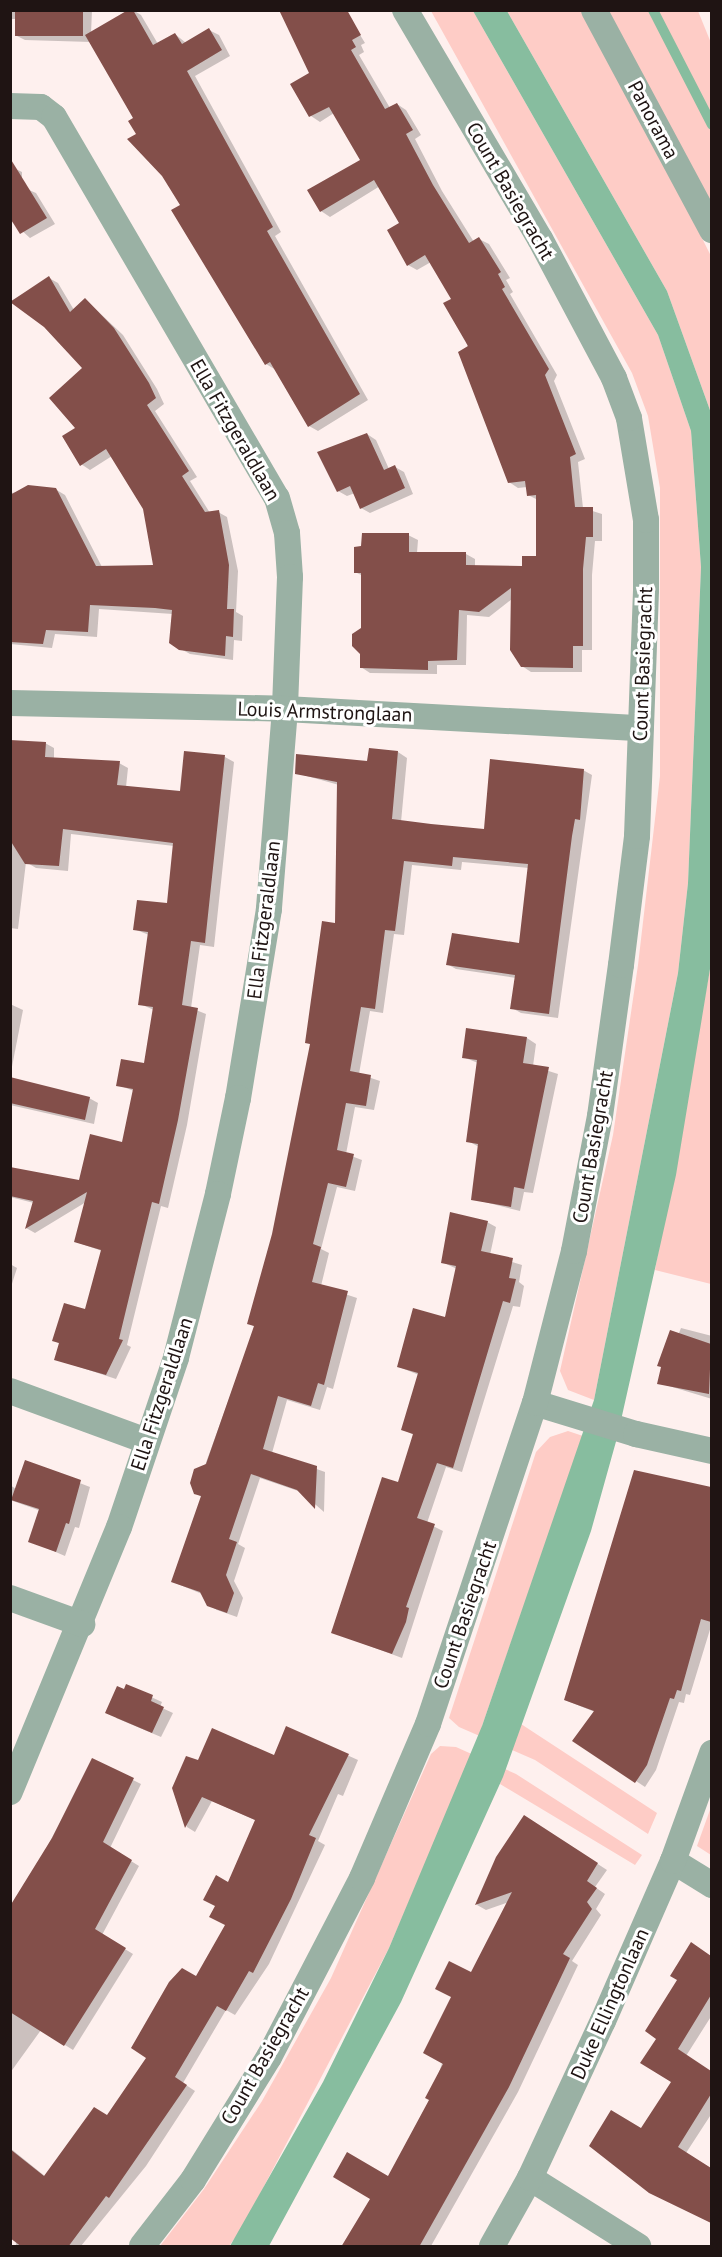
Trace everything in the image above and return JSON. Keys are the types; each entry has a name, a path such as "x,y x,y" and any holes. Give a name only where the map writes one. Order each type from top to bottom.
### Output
{"street":[{"name":"Count Basiegracht","path":"142,2247 193,2180 269,2056 363,1878 428,1724 535,1402 574,1251 600,1116 637,836 646,520 629,418 614,378 540,239 405,10"},
{"name":"Panorama","path":"594,10 711,230"},
{"name":"Ella Fitzgeraldlaan","path":"10,106 41,108 54,117 277,498 287,533 290,577 285,709 269,909 238,1098 196,1284 147,1441 82,1624 10,1792"},
{"name":"Louis Armstronglaan","path":"10,703 285,709 640,728"},
{"path":"10,1391 147,1441"},
{"path":"535,1402 636,1434 711,1451"},
{"path":"10,1598 82,1624"},
{"name":"Duke Ellingtonlaan","path":"492,2247 530,2178 674,1862 711,1753"},
{"path":"674,1862 711,1885"},
{"path":"530,2178 638,2247"}],"shaded area":[{"path":"431,11 473,11 658,335 691,431 701,567 688,883 678,973 594,1400 568,1390 560,1371 613,1135 638,965 660,776 660,488 648,416 632,373"},
{"path":"473,11 507,11 667,291 711,413 711,963 676,1175 617,1438 591,1531 503,1777 401,2002 269,2246 230,2246 323,2082 389,1948 482,1726 594,1400 678,973 688,883 701,567 691,431 658,335"},
{"path":"507,11 581,11 670,175 711,256 711,413 667,291"},
{"path":"604,11 698,11 711,43 711,214"},
{"path":"711,963 711,1284 655,1270"},
{"path":"568,1431 583,1436 482,1726 516,1740 521,1724 657,1813 648,1834 535,1760 459,1727 449,1718 536,1452 550,1437"},
{"path":"440,1746 456,1747 516,1774 642,1855 635,1865 500,1784 502,1777 468,1764 389,1948 242,2228 229,2246 160,2246 204,2189 262,2101 331,1978 431,1754"},
{"path":"711,1807 712,1855 697,1846"}],"building":[{"path":"15,10 83,10 83,36 15,36"},
{"path":"128,10 133,10 153,45 175,33 182,44 209,28 222,50 187,71 273,227 267,231 360,394 308,427 270,362 265,365 171,210 180,205 162,176 127,139 136,134 128,121 133,118 85,35"},
{"path":"279,10 347,10 361,35 352,40 356,47 351,50 385,109 397,103 413,130 406,134 433,185 469,243 479,237 501,272 498,274 505,287 502,289 549,369 545,375 576,454 570,457 575,507 593,507 593,537 586,537 583,569 583,646 573,646 573,668 521,667 510,650 511,588 479,612 459,610 457,660 428,661 428,670 360,668 360,654 352,646 352,634 361,628 361,573 354,573 354,547 361,546 362,533 409,533 409,552 466,552 466,565 522,566 522,556 536,556 536,495 527,496 525,481 508,483 458,352 468,346 443,303 451,299 425,255 407,266 387,230 399,223 374,180 320,212 307,190 360,160 329,107 309,117 290,84 309,73"},
{"path":"10,158 47,218 20,234 10,218"},
{"path":"49,276 70,312 85,298 114,328 156,398 147,405 189,471 182,476 205,512 219,510 229,565 227,609 234,609 233,637 226,636 225,656 179,650 169,643 172,610 155,608 90,605 88,632 46,630 43,644 10,642 10,495 28,485 56,488 96,566 153,565 143,509 106,449 80,466 62,436 75,428 49,398 82,368 44,327 10,302"},
{"path":"367,433 384,470 395,465 405,488 360,509 350,486 337,492 317,452"},
{"path":"10,740 46,742 45,757 120,761 117,785 180,791 184,751 225,755 205,943 191,941 182,1005 198,1008 178,1120 159,1204 152,1202 119,1339 123,1340 106,1375 54,1360 59,1343 52,1341 64,1303 85,1309 101,1250 74,1242 87,1192 25,1229 33,1201 10,1196 10,1167 79,1180 90,1134 122,1142 133,1089 116,1086 121,1059 144,1063 153,1007 138,1005 148,932 133,930 137,900 167,903 173,843 63,829 59,866 25,864 10,840"},
{"path":"369,748 398,751 392,819 431,824 484,829 490,759 584,769 580,820 575,819 572,836 549,1014 510,1009 515,975 446,965 452,933 519,943 528,864 453,857 452,866 404,861 395,931 385,930 375,1009 361,1007 350,1071 371,1075 366,1106 346,1103 337,1150 354,1154 346,1187 328,1183 313,1244 321,1247 312,1282 348,1291 324,1385 318,1383 311,1406 278,1396 263,1449 317,1466 315,1509 297,1490 251,1474 229,1539 237,1542 226,1575 234,1593 227,1613 207,1606 200,1592 171,1582 201,1496 194,1494 190,1483 194,1469 206,1464 254,1326 247,1324 272,1234 310,1044 305,1043 322,921 335,923 337,782 295,774 296,754 367,761"},
{"path":"466,1028 527,1037 523,1063 549,1067 524,1189 514,1187 511,1207 471,1200 478,1144 466,1142 477,1060 462,1058"},
{"path":"10,1077 90,1097 85,1120 10,1103"},
{"path":"450,1212 488,1221 481,1251 513,1258 509,1278 516,1279 510,1303 503,1301 453,1468 437,1463 417,1518 435,1524 406,1607 409,1608 406,1622 392,1654 331,1633 382,1477 398,1482 413,1434 401,1430 418,1373 397,1367 413,1308 445,1317 456,1266 441,1263"},
{"path":"670,1330 711,1344 709,1394 657,1384 661,1367 657,1366"},
{"path":"25,1460 81,1480 69,1524 66,1523 56,1552 28,1542 39,1509 11,1500"},
{"path":"634,1470 711,1487 711,1622 701,1619 681,1691 677,1690 674,1699 670,1698 647,1765 635,1783 572,1741 594,1711 564,1700"},
{"path":"126,1684 153,1695 151,1701 164,1707 152,1733 105,1713 117,1686 124,1689"},
{"path":"286,1726 349,1754 309,1835 316,1838 291,1899 253,1973 249,1971 226,2011 217,2006 175,2077 187,2085 109,2198 106,2196 68,2247 22,2247 10,2238 10,2149 44,2176 94,2107 107,2115 146,2058 131,2048 169,1982 182,1968 196,1976 225,1925 209,1917 215,1906 203,1900 216,1875 228,1882 255,1820 202,1797 185,1828 172,1788 186,1756 198,1760 212,1728 274,1755"},
{"path":"92,1758 134,1778 103,1842 132,1860 95,1929 126,1948 64,2046 10,2012 10,1906 52,1838"},
{"path":"524,1815 598,1863 587,1881 597,1888 587,1902 592,1909 563,1954 570,1958 509,2087 419,2247 341,2247 370,2199 333,2177 347,2152 388,2176 429,2100 425,2098 443,2064 423,2053 451,1997 435,1989 449,1961 471,1972 512,1892 475,1905 496,1857"},
{"path":"691,1942 711,1956 711,1995 678,2049 711,2071 711,2094 678,2147 711,2168 711,2223 649,2193 589,2146 611,2110 641,2128 671,2082 640,2063 656,2039 645,2031 677,1980 670,1976"}],"waterway":[{"path":"653,10 712,125"}]}
